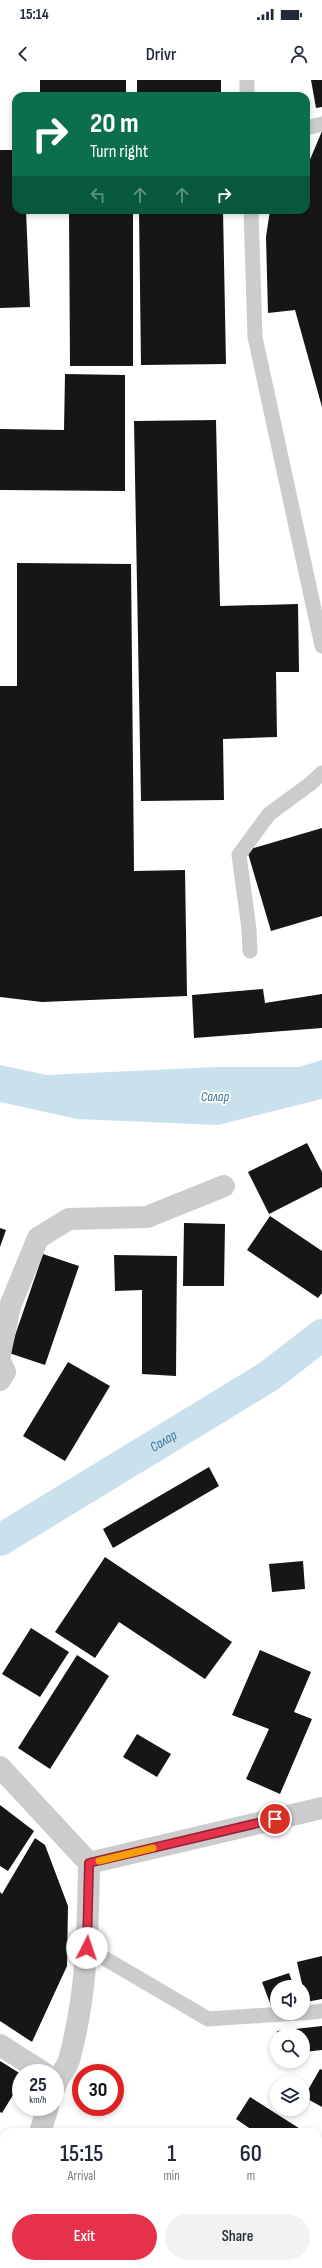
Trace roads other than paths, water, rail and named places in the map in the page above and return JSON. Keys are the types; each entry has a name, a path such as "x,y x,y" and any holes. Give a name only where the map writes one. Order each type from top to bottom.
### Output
{"street":[{"path":"0,1354 10,1306 38,1238 68,1219 147,1217 224,1186"},
{"path":"0,1361 5,1372 0,1380"},
{"path":"0,1767 89,1863 87,1948 84,1991 69,2062 64,2068"},
{"path":"89,1863 322,1808"},
{"path":"0,2045 29,2064"},
{"path":"41,2128 45,2116"}],"lane":[{"path":"246,80 247,92"},
{"path":"310,127 322,124"},
{"path":"251,214 255,337 322,646"},
{"path":"250,951 249,929 239,855 269,814 310,784 322,773"},
{"path":"87,1948 208,2019 270,2015"},
{"path":"310,2012 322,2011"}],"water":[{"name":"Салар","path":"322,1060 322,1099 218,1125 77,1119 0,1102 0,1065 47,1075 217,1067 299,1067"}],"waterway":[{"name":"Салар","path":"0,1540 269,1376 322,1335"}]}
